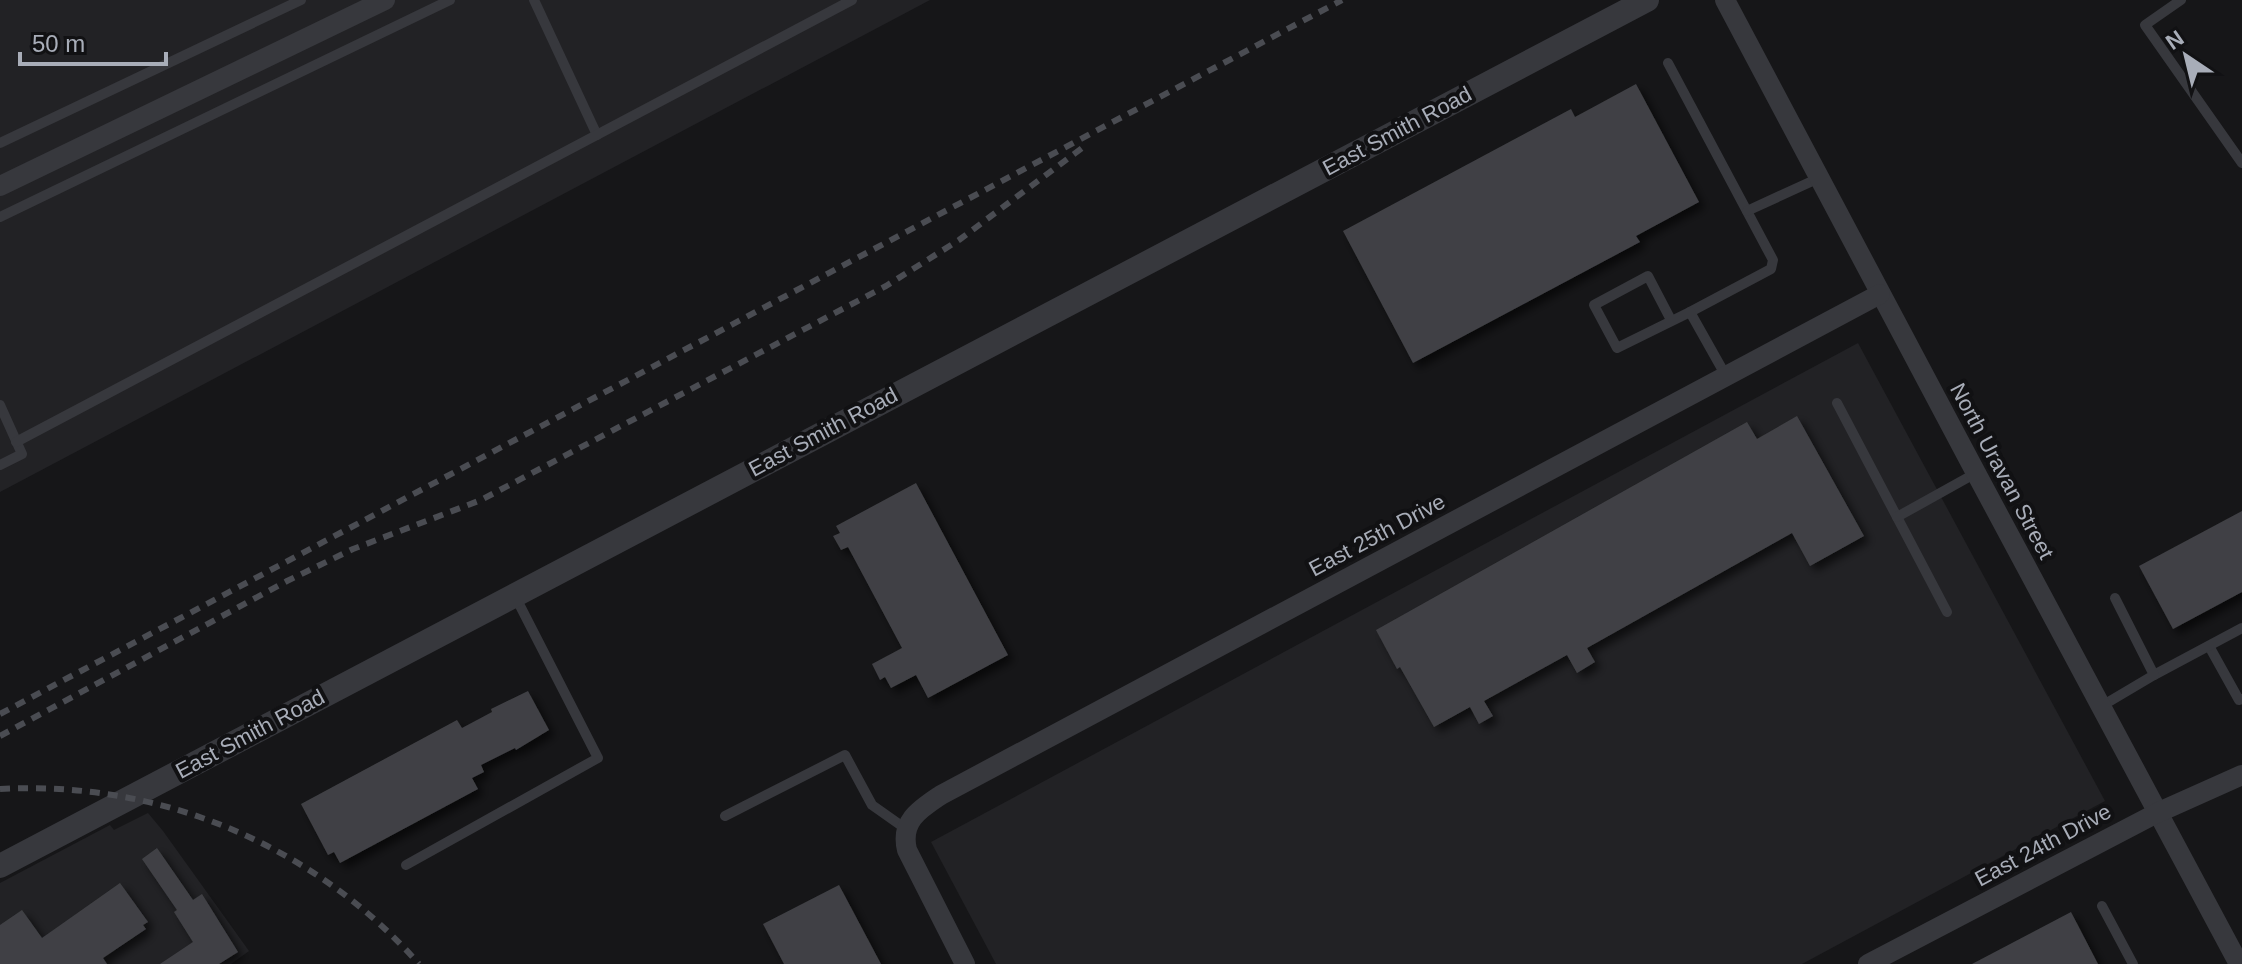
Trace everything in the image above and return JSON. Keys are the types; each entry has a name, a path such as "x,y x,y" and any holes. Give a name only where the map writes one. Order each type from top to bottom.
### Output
{"street":[{"path":"0,186 385,0"},
{"name":"East Smith Road","path":"0,866 1647,0"},
{"name":"North Uravan Street","path":"1725,0 2239,964"},
{"name":"East 25th Drive","path":"906,829 921,808 941,795 1880,294"},
{"name":"East 24th Drive","path":"1868,964 2157,813 2241,778"},
{"path":"906,829 904,839 907,850 965,964"}],"lane":[{"path":"0,143 301,0"},
{"path":"0,217 450,0"},
{"path":"534,0 597,135"},
{"path":"16,442 852,0"},
{"path":"2181,0 2145,25 2242,163"},
{"path":"1668,63 1773,260 1771,269 1617,348 1594,305 1648,276 1671,320"},
{"path":"1747,211 1819,178"},
{"path":"1690,312 1726,376"},
{"path":"1837,403 1947,612"},
{"path":"0,405 22,454 0,465"},
{"path":"1897,517 1976,473"},
{"path":"406,865 598,758 514,595"},
{"path":"2115,598 2154,675"},
{"path":"2100,707 2242,628"},
{"path":"2209,646 2239,700 2242,699"},
{"path":"725,816 845,755 872,805 906,829"},
{"path":"2102,906 2133,964"}],"shaded area":[{"path":"0,0 930,0 0,492"},
{"path":"1858,343 2105,801 1802,964 996,964 931,842"},
{"path":"148,813 249,951 231,964 0,964 0,883 110,825 114,830"}],"building":[{"path":"1636,84 1699,202 1636,236 1640,242 1413,363 1343,231 1571,109 1575,117"},
{"path":"1797,416 1864,536 1810,566 1792,533 1587,648 1595,662 1577,673 1567,655 1484,701 1493,716 1479,724 1470,707 1434,727 1376,630 1747,422 1757,439"},
{"path":"916,483 1008,655 928,698 916,675 891,688 885,677 880,680 872,664 902,648 848,547 841,550 833,536 840,533 836,526"},
{"path":"2242,511 2242,592 2173,629 2139,566"},
{"path":"528,691 549,730 516,750 481,765 484,772 472,778 478,789 340,863 334,852 328,855 301,804 457,720 462,728"},
{"path":"157,848 193,900 202,894 238,952 219,964 160,964 193,942 174,912 177,910 142,859"},
{"path":"120,883 148,922 143,925 146,929 103,958 107,964 0,964 0,925 22,910 42,938"},
{"path":"839,885 881,964 784,964 763,924"},
{"path":"2071,912 2098,964 1972,964"}],"railway":[{"path":"0,714 1342,0"},
{"path":"0,736 287,581 353,549 481,500 886,286 959,240 1086,145"},
{"path":"0,789 59,789 118,796 175,809 230,828 282,854 332,885 377,922 419,964"}]}
